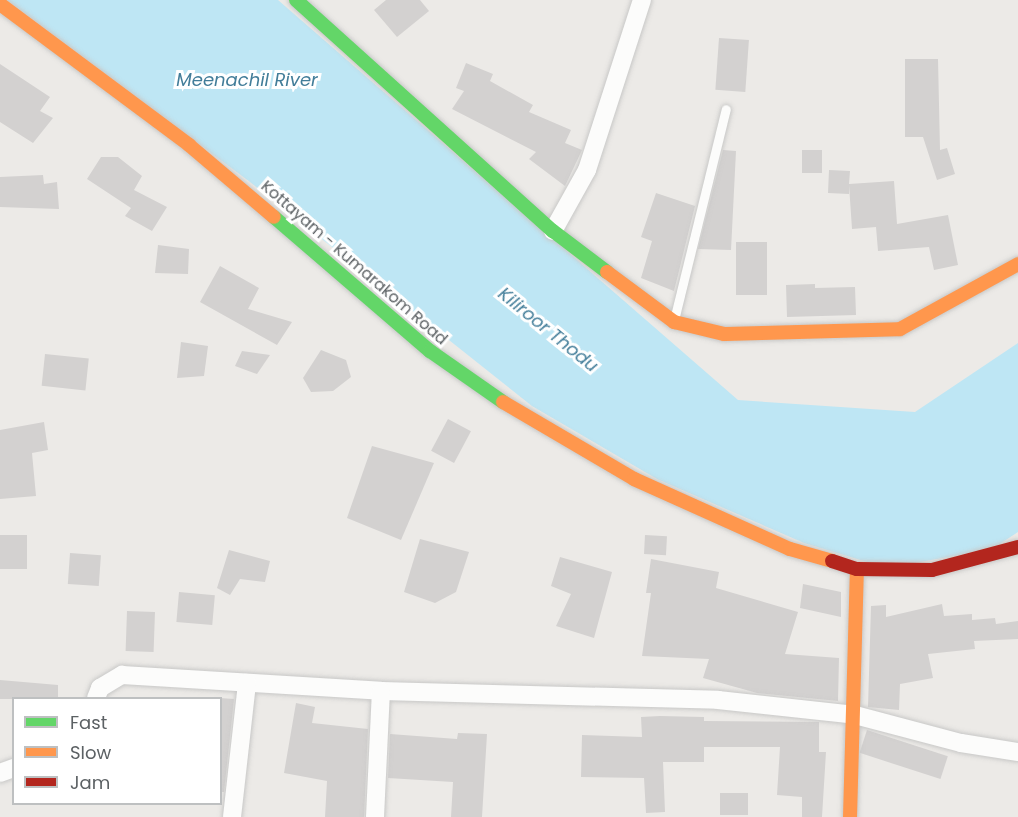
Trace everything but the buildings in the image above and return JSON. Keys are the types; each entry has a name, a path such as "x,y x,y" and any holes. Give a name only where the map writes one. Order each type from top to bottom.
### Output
{"main road":[{"path":"296,0 553,231 674,322 724,334 900,329 1018,264"},
{"name":"Kottayam - Kumarakom Road","path":"0,4 189,145 430,351 509,406 594,457 679,501 790,549 857,569 932,570 980,560 1018,547"},
{"path":"850,817 855,715 857,569"}],"street":[{"path":"553,231 586,170 642,0"},
{"path":"97,697 100,688 122,675 381,691 718,700 855,715 961,743 1018,752"},
{"path":"232,817 247,683"},
{"path":"375,817 381,691"}],"lane":[{"path":"674,322 726,109"}],"water":[{"name":"Meenachil River","path":"7,0 278,0 738,400 915,412 1018,343 1018,532 992,549 887,568 804,543 657,479 532,406 250,182"}],"traffic: fast":[{"path":"296,0 553,231 607,272"},
{"path":"274,217 430,351 503,402"}],"traffic: slow":[{"path":"0,4 189,145 274,217"},
{"path":"607,272 674,322 724,334 900,329 1018,264"},
{"path":"503,402 634,479 790,549 832,561"},
{"path":"850,817 857,569"}],"traffic: jam":[{"path":"832,561 857,569 932,570 1018,547"}],"water label":[{"name":"Kiliroor Thodu","path":"548,330"}]}
